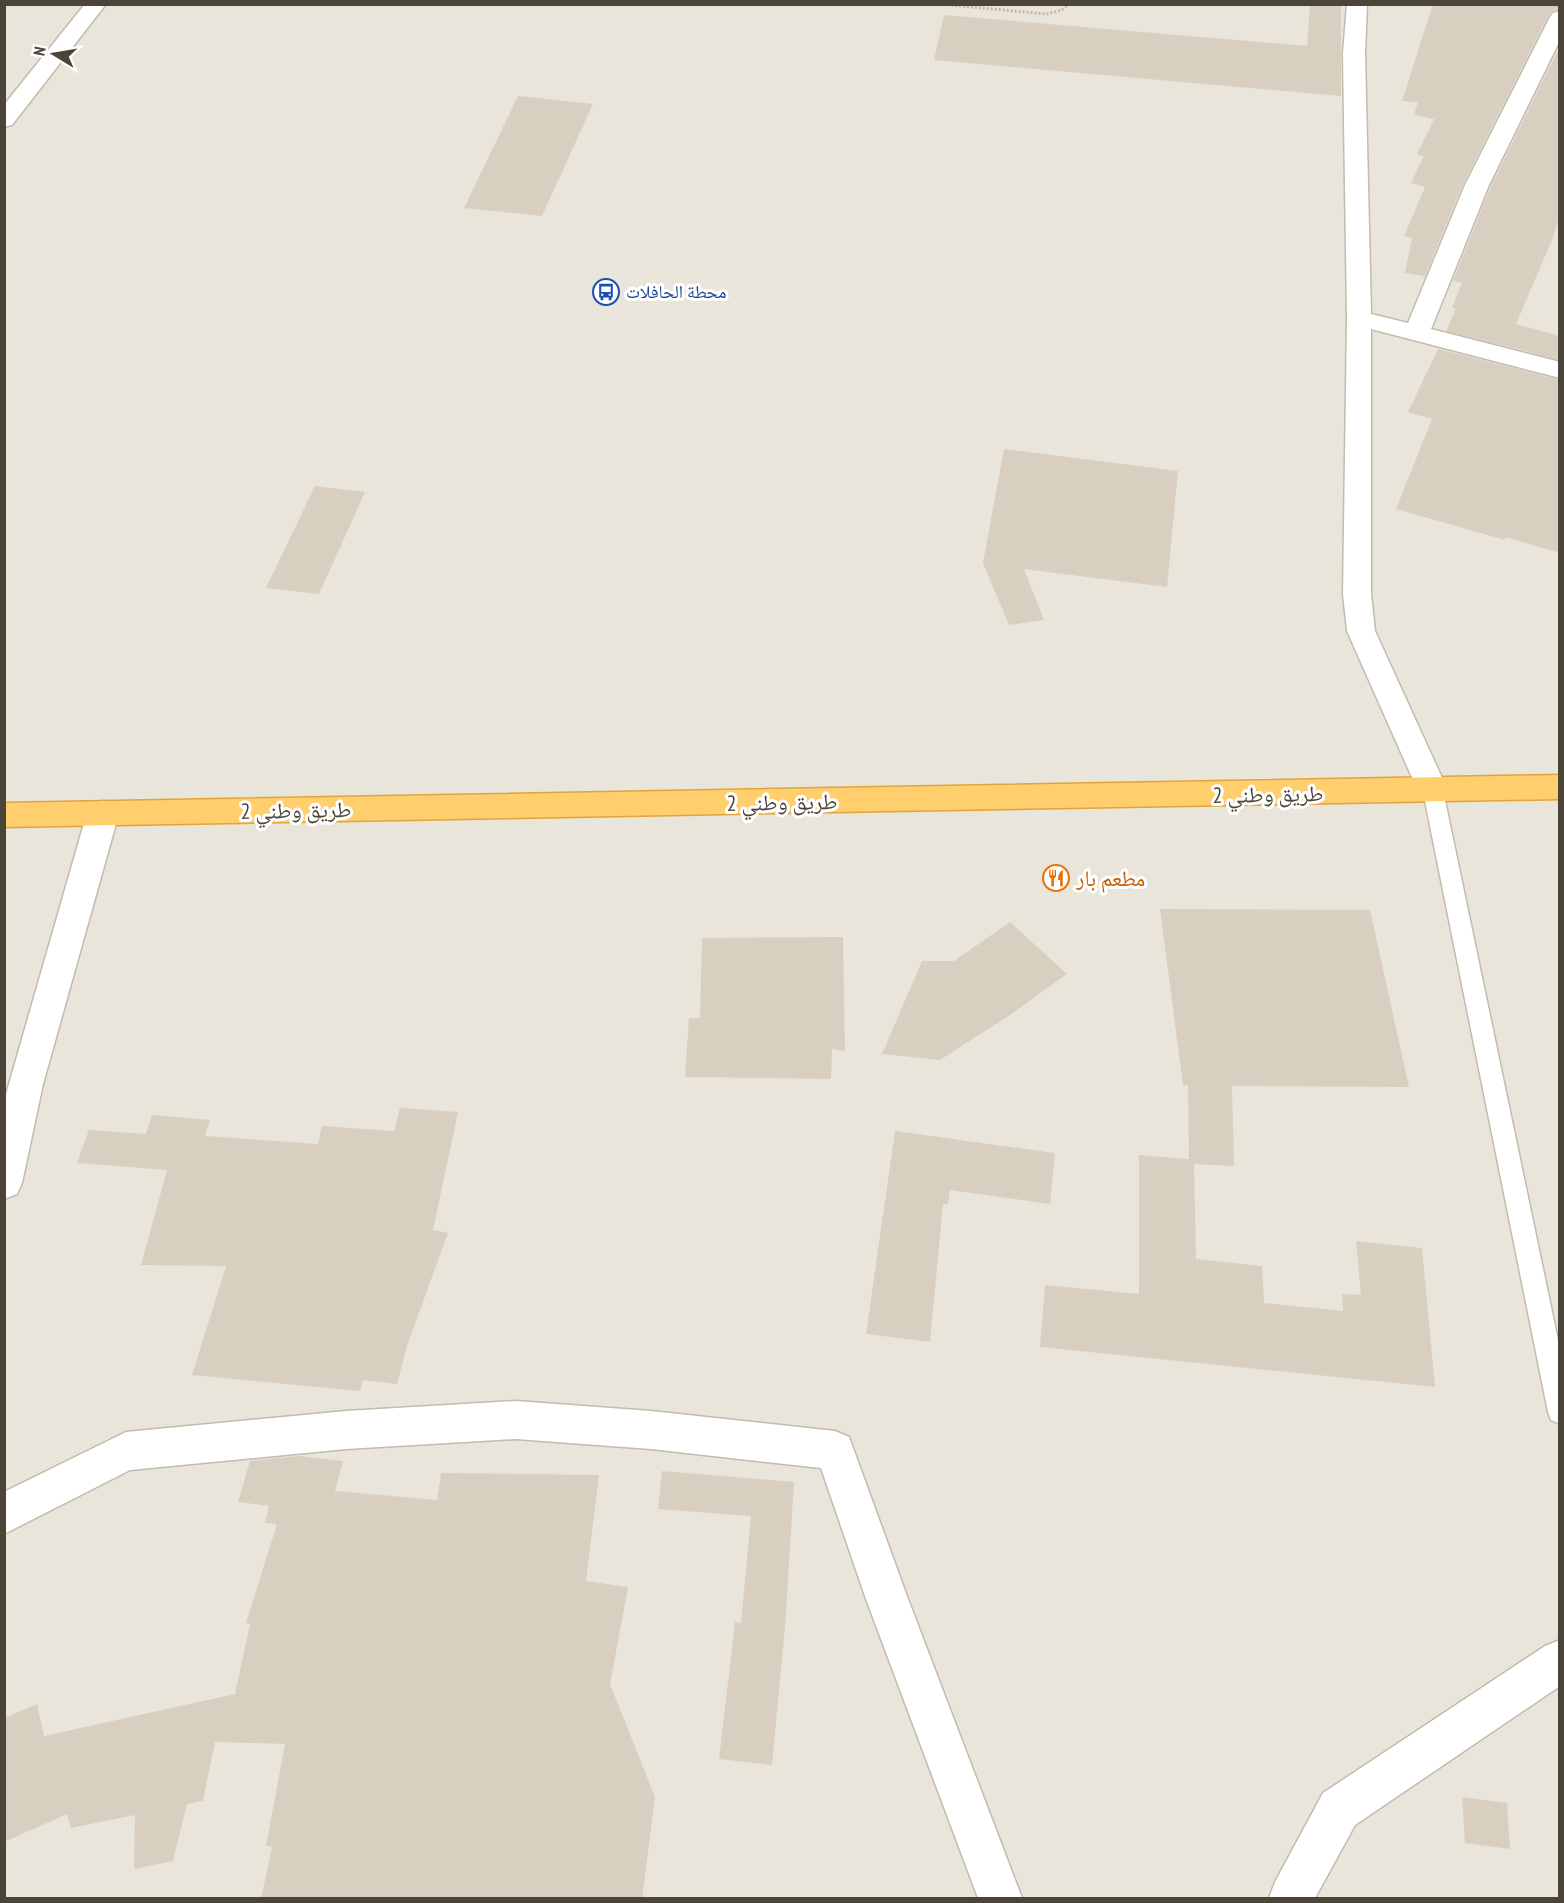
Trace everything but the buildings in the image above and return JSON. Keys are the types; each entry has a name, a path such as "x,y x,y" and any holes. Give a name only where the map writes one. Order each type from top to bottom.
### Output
{"highway":[{"name":"طريق وطني 2","path":"4,815 1560,788"}],"street":[{"path":"4,120 96,4"},
{"path":"1357,4 1354,53 1359,318 1357,594 1361,631 1433,791"},
{"path":"1416,334 1477,186 1560,17"},
{"path":"1359,318 1560,369"},
{"path":"4,1183 26,1084 103,813"},
{"path":"4,1514 126,1450 346,1430 516,1420 651,1430 835,1450 887,1599 1000,1899"},
{"path":"1291,1899 1339,1809 1560,1661"}],"lane":[{"path":"1433,791 1560,1412"}],"path":[{"path":"939,4 1046,14 1062,10 1068,4"}],"shaded area":[{"path":"5,5 1559,5 1559,1898 5,1898"}],"place":[{"name":"محطة الحافلات","path":"606,292"},
{"name":"مطعم بار","path":"1056,878"}]}
